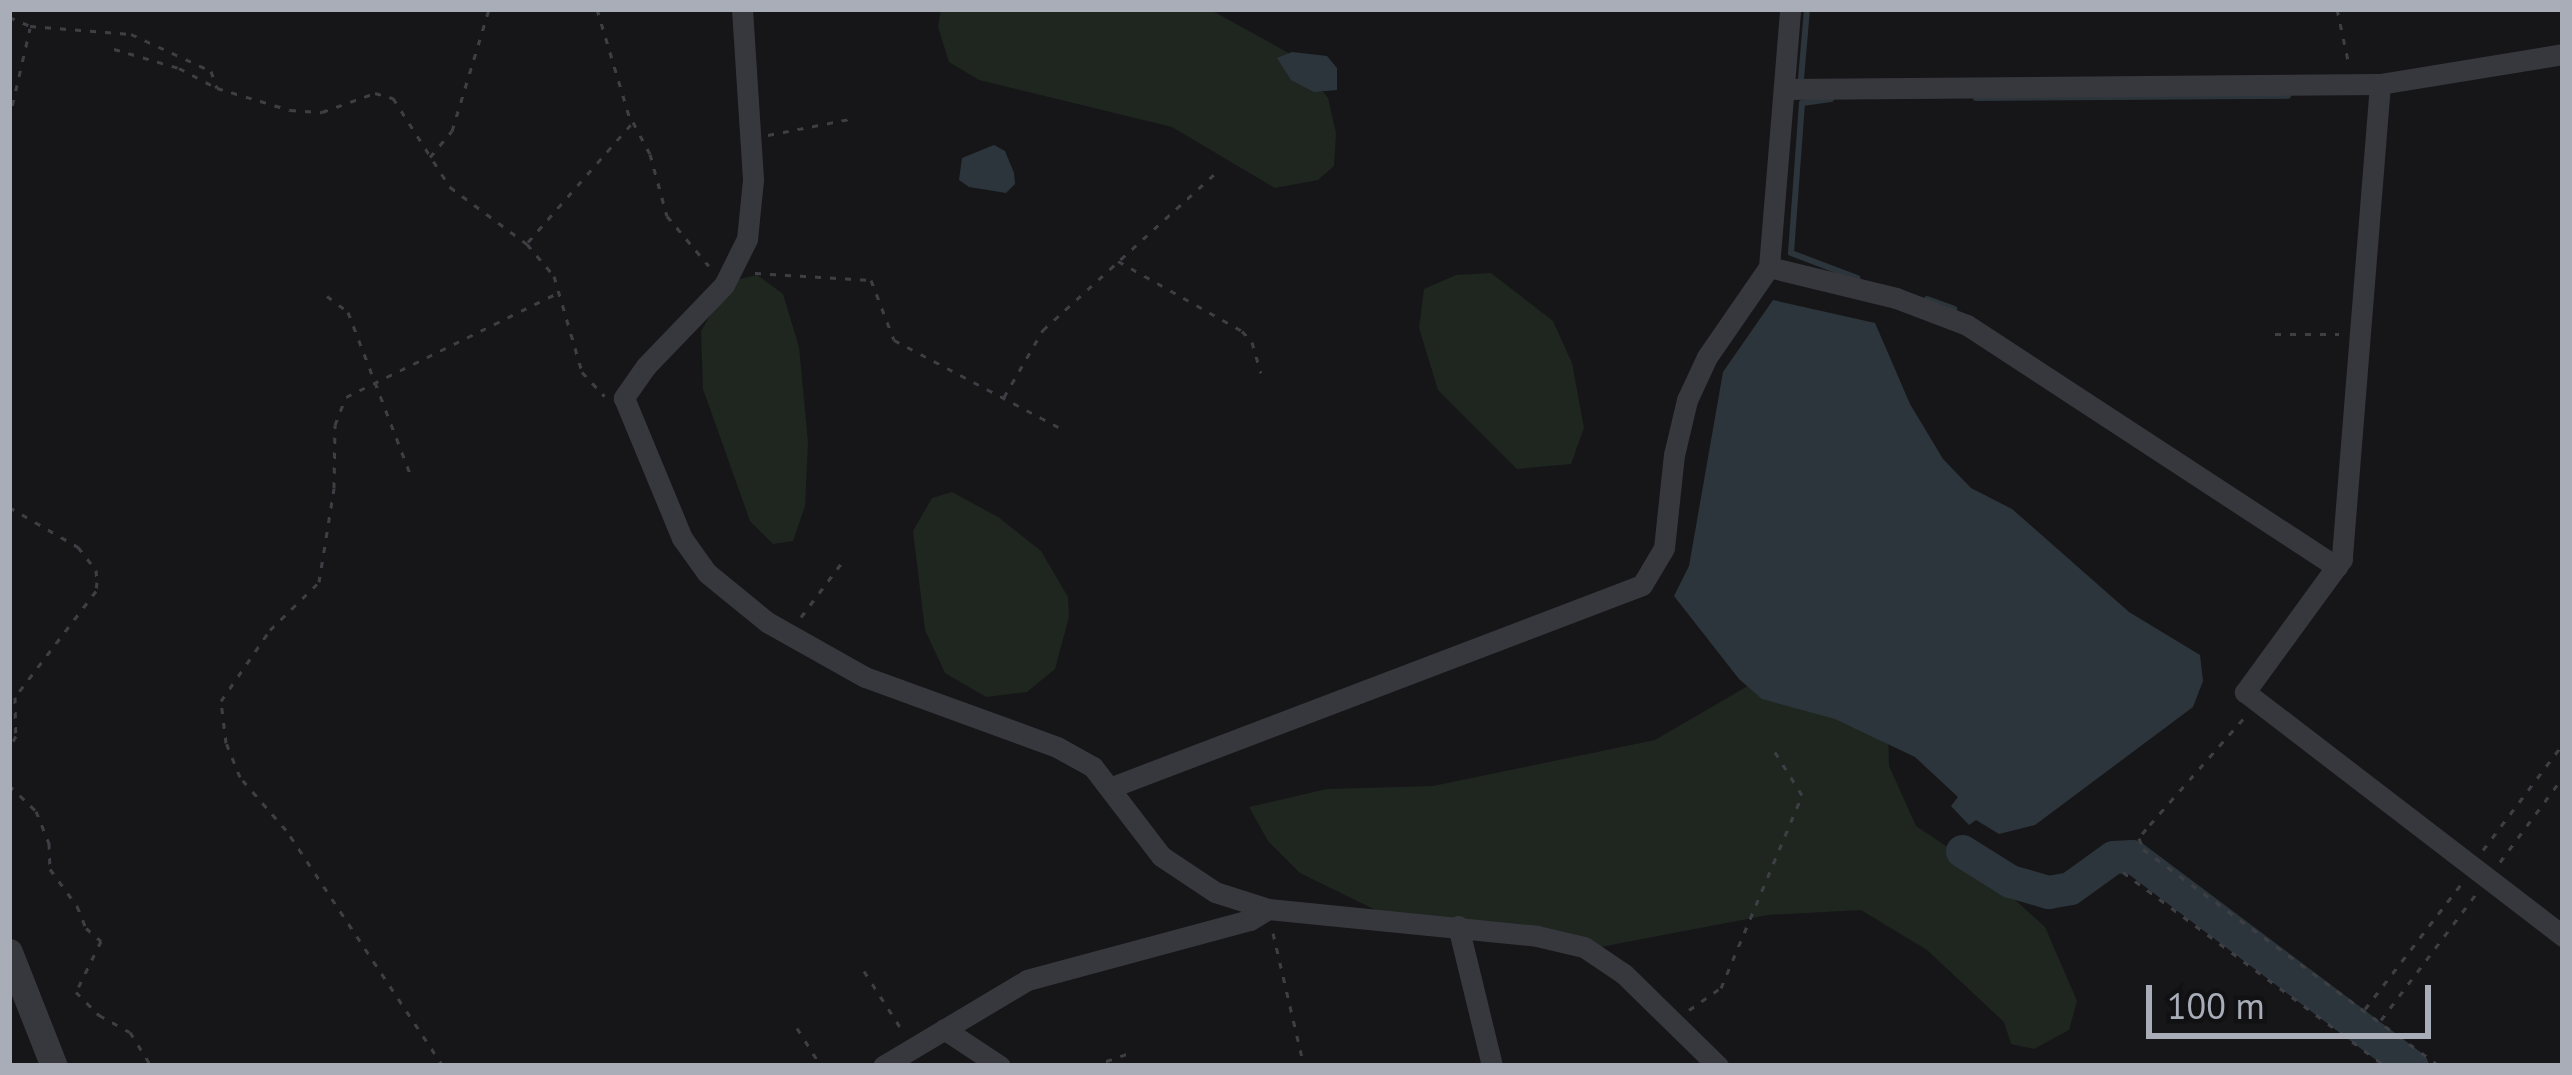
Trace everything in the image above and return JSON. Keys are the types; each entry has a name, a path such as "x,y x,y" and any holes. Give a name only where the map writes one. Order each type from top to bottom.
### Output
{"street":[{"path":"742,9 752,208 732,273 624,398 692,556 736,600 865,677 1057,747 1093,767 1161,856 1215,892 1268,909 1457,926 1584,947 1624,974 1718,1066"},
{"path":"1112,787 1642,585 1664,548 1674,455 1687,400 1707,357 1769,267 1790,9"},
{"path":"1784,89 2380,84 2563,54"},
{"path":"2380,84 2344,545 2337,567 2245,692 2563,936"},
{"path":"1769,267 1896,298 1966,325 2337,567"},
{"path":"883,1066 992,998 1054,969 1250,920 1268,909"},
{"path":"1457,926 1492,1066"},
{"path":"10,958 54,1066"},
{"path":"944,1029 1000,1066"}],"path":[{"path":"429,158 452,130 489,9"},
{"path":"596,9 631,123 650,154 667,216 702,260 732,273 871,280 894,340 1060,428"},
{"path":"2337,9 2352,84"},
{"path":"9,17 30,26 131,34 211,71 218,88"},
{"path":"9,120 30,26"},
{"path":"114,49 178,68 218,88 311,113 385,94 394,98 450,187 527,244 561,292 574,351 590,386 607,397 624,398"},
{"path":"750,137 855,118"},
{"path":"527,244 631,123"},
{"path":"1002,400 1043,330 1219,170"},
{"path":"1116,260 1242,331 1252,342 1261,373"},
{"path":"443,1066 286,830 240,777 220,710 237,672 319,582 334,488 337,415 346,397 561,292"},
{"path":"327,296 348,312 411,476"},
{"path":"2275,334 2360,334"},
{"path":"9,507 78,547 96,570 97,582 96,591 15,697 16,736 9,748"},
{"path":"787,634 843,561"},
{"path":"2254,702 2233,735 2139,838 2143,849 2439,1066"},
{"path":"1673,1022 1721,988 1802,795 1773,749"},
{"path":"2380,1022 2563,777"},
{"path":"9,785 36,811 49,843 50,868 77,906 86,928 101,941 76,992 99,1015 130,1032 151,1066"},
{"path":"2123,872 2385,1066"},
{"path":"1268,909 1304,1066"},
{"path":"864,970 914,1047"},
{"path":"797,1028 820,1066"},
{"path":"1092,1066 1127,1054"}],"shaded area":[{"path":"941,9 1209,9 1294,56 1328,98 1336,133 1334,166 1318,180 1275,188 1172,127 979,80 949,62 938,27"},
{"path":"1292,52 1327,56 1337,68 1337,90 1314,92 1291,80 1277,58"},
{"path":"994,145 1005,151 1014,173 1015,184 1006,193 969,187 959,180 962,158"},
{"path":"1491,273 1553,321 1572,363 1584,428 1571,464 1517,469 1438,390 1419,328 1424,289 1456,275"},
{"path":"757,275 783,294 799,347 808,442 805,506 793,541 773,544 750,521 703,389 701,331 730,281"},
{"path":"1773,300 1875,323 1910,404 1943,459 1971,488 2012,509 2129,612 2200,655 2203,681 2193,707 2035,825 1999,834 1976,820 1969,825 1951,806 1958,797 1915,757 1835,719 1762,699 1739,679 1674,596 1689,566 1723,372"},
{"path":"952,492 998,517 1041,551 1068,597 1069,617 1055,669 1027,692 986,697 945,673 925,630 913,531 932,498"},
{"path":"1815,669 1887,693 1889,766 1916,826 1982,870 2045,927 2077,1001 2069,1030 2034,1049 2011,1044 2004,1022 1927,950 1861,910 1768,915 1590,949 1479,941 1394,919 1300,873 1268,841 1249,807 1327,789 1433,786 1655,740 1746,687"}],"waterway":[{"path":"1801,79 1807,9"},
{"path":"1976,98 2288,96"},
{"path":"1831,99 1802,103 1791,253 1857,278"},
{"path":"1927,299 1954,309"},
{"path":"1962,851 2010,881 2048,892 2070,888 2113,857 2132,856 2412,1066"}]}
